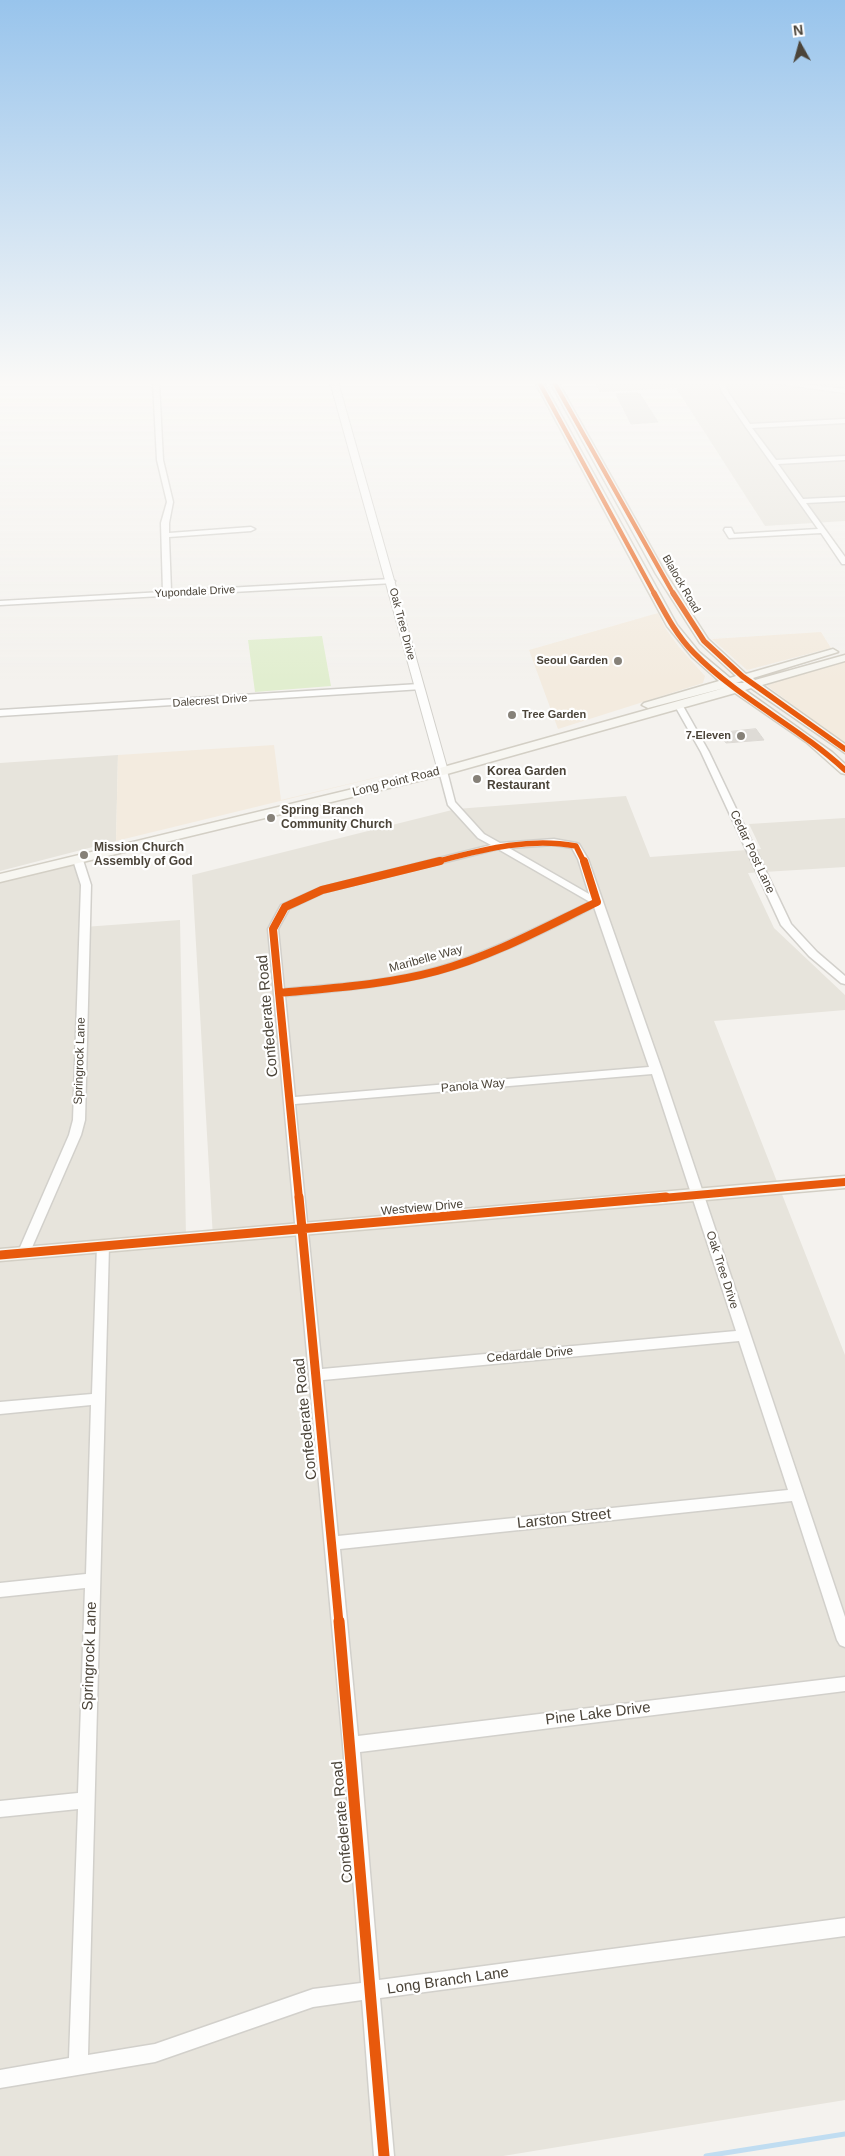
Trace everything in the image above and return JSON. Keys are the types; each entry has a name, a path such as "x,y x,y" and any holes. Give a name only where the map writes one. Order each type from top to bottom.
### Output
{"main road":[{"path":"593,483 667,618 699,658 738,689 829,754 845,770"},
{"name":"Blalock Road","path":"612,483 661,574 686,616 704,641 742,676 845,749"},
{"path":"596,488 614,487"},
{"path":"621,534 638,531"},
{"path":"643,575 661,574"},
{"path":"667,618 686,616"},
{"name":"Long Point Road","path":"587,729 600,721 726,680 845,649"},
{"name":"Long Point Road","path":"0,878 443,771 845,658"},
{"path":"829,754 845,749"},
{"name":"Westview Drive","path":"0,1254 301,1230 845,1182"}],"street":[{"path":"165,483 170,502 165,535 167,593"},
{"name":"Oak Tree Drive","path":"362,483 451,803 481,836 597,902"},
{"path":"788,483 845,562"},
{"path":"802,502 845,499"},
{"path":"165,535 251,530"},
{"path":"732,536 823,531"},
{"name":"Yupondale Drive","path":"0,603 390,581"},
{"name":"Dalecrest Drive","path":"0,713 419,687"},
{"name":"Cedar Post Lane","path":"679,706 705,752 786,925 814,954 845,981"},
{"name":"Oak Tree Drive","path":"500,846 554,842 576,846 584,859 597,902 698,1195 795,1495 845,1640"},
{"name":"Confederate Road","path":"384,2156 332,1543 273,929 285,907 322,890 500,846"},
{"name":"Springrock Lane","path":"24,1252 75,1135 79,1120 86,885 78,860"},
{"name":"Maribelle Way","path":"279,993 385,982 458,965 528,936 597,902"},
{"name":"Panola Way","path":"290,1101 656,1070"},
{"name":"Springrock Lane","path":"78,2067 102,1245"},
{"name":"Cedardale Drive","path":"316,1375 744,1335"},
{"path":"0,1408 98,1399"},
{"name":"Larston Street","path":"332,1543 795,1495"},
{"path":"0,1590 92,1580"},
{"name":"Pine Lake Drive","path":"350,1745 845,1684"},
{"path":"0,1809 86,1800"},
{"name":"Long Branch Lane","path":"0,2079 78,2067 154,2052 313,1998 371,1992 845,1927"}],"shaded area":[{"path":"737,483 845,483 845,521 765,526"},
{"path":"658,613 665,628 679,647 705,676 703,683 558,729 529,650"},
{"path":"821,632 831,648 747,670 712,639"},
{"path":"845,661 845,744 766,685"},
{"path":"274,745 281,800 424,766 116,841 118,755"},
{"path":"118,755 116,841 0,871 0,763"},
{"path":"626,796 650,857 761,849 749,824 845,818 845,867 748,873 774,928 845,995 845,1010 714,1021 845,1355 845,2100 503,2156 0,2156 0,878 78,860 86,885 84,927 180,920 186,1237 213,1238 192,875 456,809"}],"green space":[{"path":"322,636 331,686 255,692 248,640"}],"building":[{"name":"7-Eleven","path":"756,729 764,740 726,743 719,733"}],"waterway":[{"path":"706,2156 845,2134"}],"cycle path":[{"path":"594,483 672,626 685,643 716,673 810,740 845,770"},
{"path":"610,483 661,574 704,641 742,676 845,749"},
{"path":"279,993 302,991 324,989 370,984 415,976 459,964 512,943 597,902 583,859 576,846 554,842 500,846 322,890 285,907 273,929 351,1745 384,2156"},
{"path":"0,1255 845,1182"}],"place":[{"name":"Seoul Garden","path":"618,661"},
{"name":"Tree Garden","path":"512,715"},
{"name":"7-Eleven","path":"741,736"},
{"name":"Korea Garden Restaurant","path":"477,779"},
{"name":"Spring Branch Community Church","path":"271,818"},
{"name":"Mission Church Assembly of God","path":"84,855"}]}
